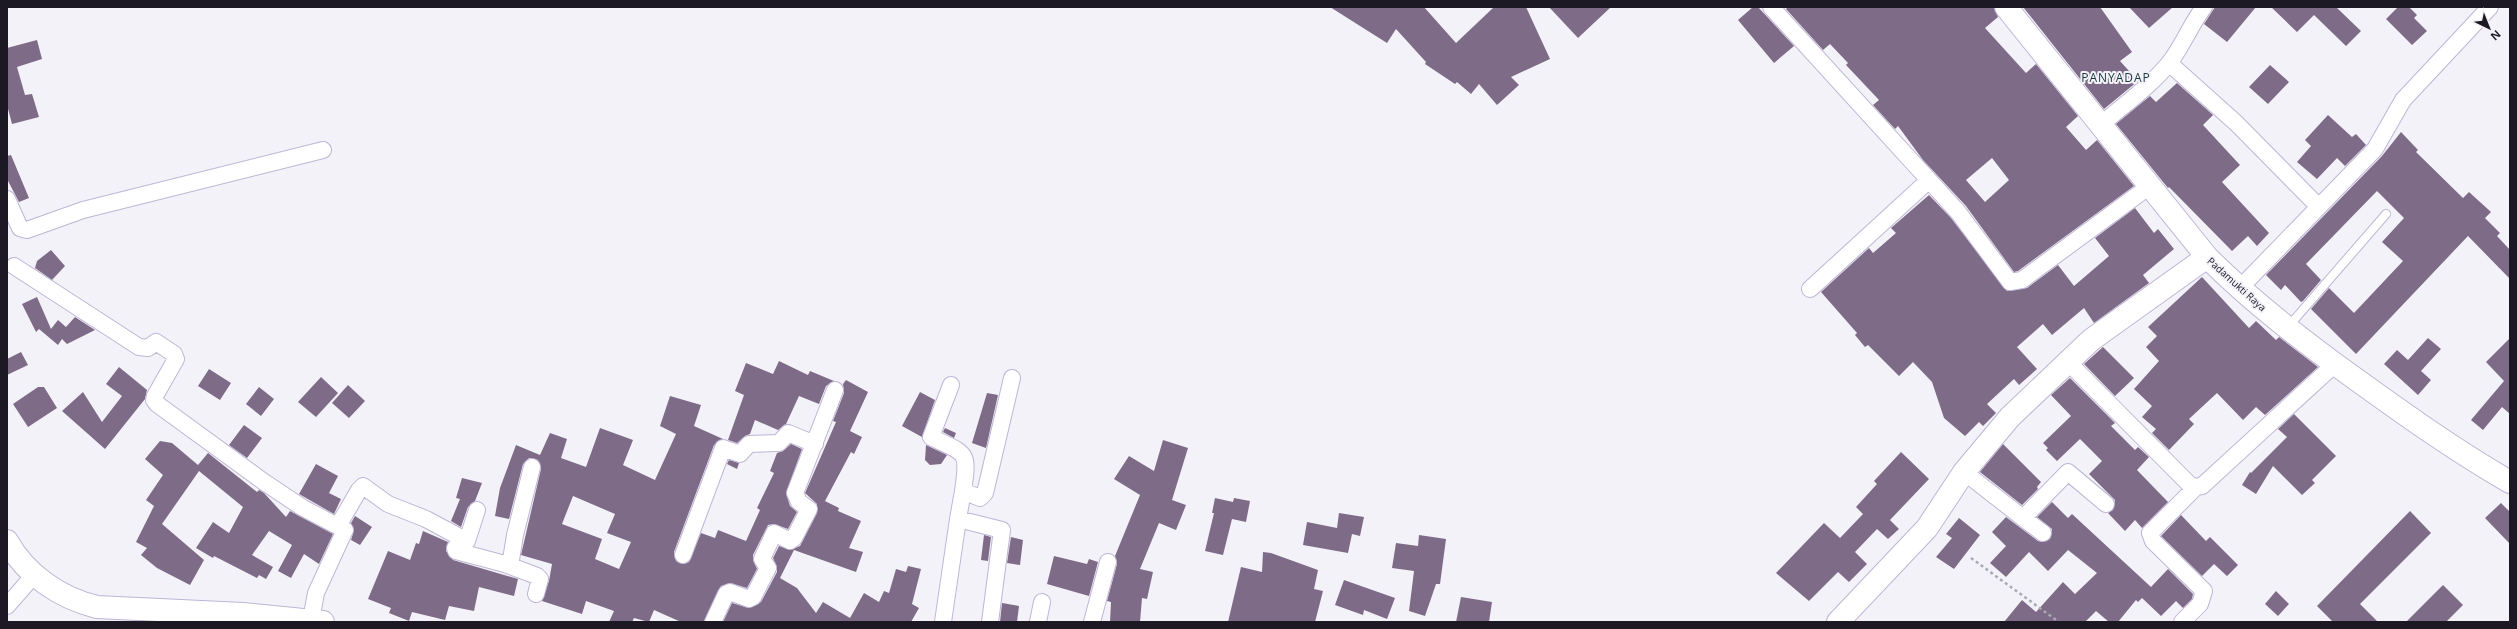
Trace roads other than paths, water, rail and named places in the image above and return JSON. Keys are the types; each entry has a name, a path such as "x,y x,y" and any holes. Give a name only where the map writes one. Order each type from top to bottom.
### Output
{"street":[{"path":"1771,7 1928,181 1958,212 2008,279 2014,282 2022,280 2151,186"},
{"name":"Padamukti Raya","path":"2006,7 2207,257 2291,324 2335,364 2459,453 2510,482"},
{"path":"2101,125 2169,63 2204,7"},
{"path":"2242,286 2375,149 2402,100 2490,7"},
{"path":"2169,63 2236,124 2318,206"},
{"path":"7,199 20,228 27,230 83,210 324,150"},
{"path":"1810,289 1928,181"},
{"path":"1838,622 1927,528 1964,472 2010,417 2091,340 2207,257"},
{"path":"7,542 34,575 62,594 82,604 123,615 243,614 315,619 316,593 345,531 303,508 264,482 157,404 154,400 154,396 176,359 174,354 156,342 148,348 139,347 14,266"},
{"path":"2068,362 2190,485 2196,487 2202,486 2335,364"},
{"path":"964,492 980,498 985,493 1012,378"},
{"path":"943,622 958,519 964,492 967,463 964,456 948,444 931,437 951,385"},
{"path":"713,622 726,594 730,592 749,599 753,597 768,568 762,559 774,534 790,541 794,538 809,509 806,504 799,502 795,493 835,390"},
{"path":"683,555 723,448 740,454 749,444 779,443 788,433 815,444"},
{"path":"510,566 515,535 532,467"},
{"path":"1964,472 2043,533"},
{"path":"2024,518 2068,472 2106,504"},
{"path":"338,526 359,490 363,486 388,504 426,520 466,541"},
{"path":"2182,622 2200,604 2204,592 2152,541 2150,533 2196,487"},
{"path":"477,510 466,541 455,548 456,551 510,566 539,577 536,594"},
{"path":"958,519 1002,530 990,622"},
{"path":"1092,622 1108,562"},
{"path":"7,606 34,575"},
{"path":"1038,622 1042,602"}],"lane":[{"path":"2291,324 2386,214"}],"district":[{"name":"PANYADAP","path":"2116,78"}]}
